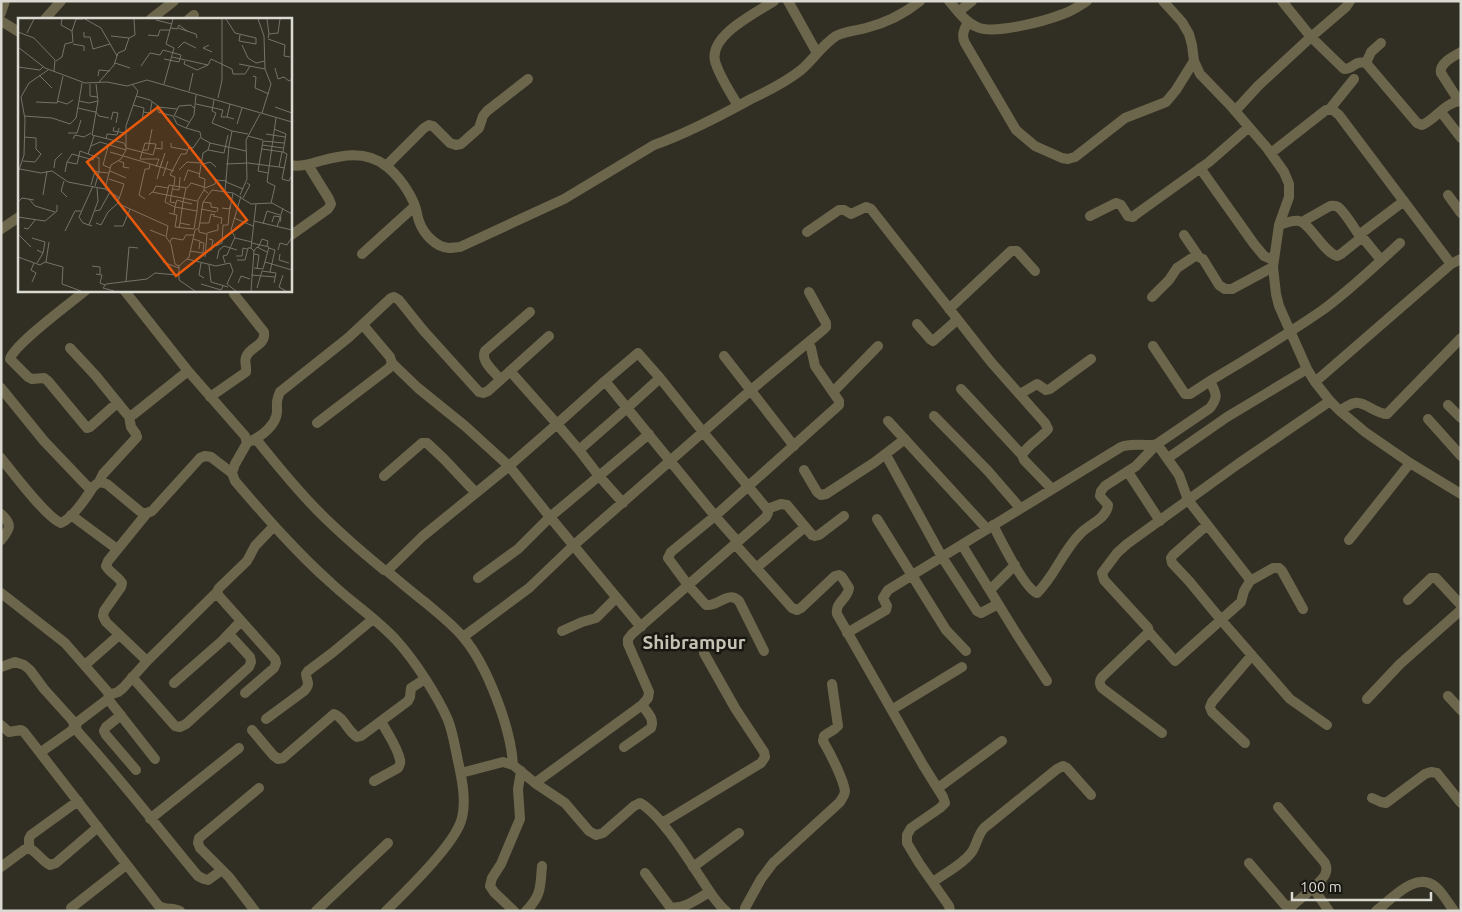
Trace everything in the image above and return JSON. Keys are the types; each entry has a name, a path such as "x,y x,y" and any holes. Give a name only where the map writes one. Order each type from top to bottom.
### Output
{"street":[{"path":"1,13 5,1"},
{"path":"46,18 61,1"},
{"path":"152,18 174,1"},
{"path":"738,106 719,71 715,60 716,50 721,39 729,31 774,1"},
{"path":"788,1 817,53"},
{"path":"291,165 308,165 339,156 356,155 373,158 386,166 409,194 415,206 419,222 426,234 437,244 448,248 460,247 564,199 654,145 670,139 777,86 801,70 824,45 837,36 848,31 877,25 909,11 920,1"},
{"path":"948,1 968,22 978,28 990,30 1017,26 1062,15 1086,2"},
{"path":"958,12 972,1"},
{"path":"1163,1 1182,22 1189,34 1194,60 1200,74 1236,111 1271,153 1284,172 1289,184 1288,198 1279,225 1273,264 1279,306 1306,370 1330,401 1365,432 1410,463 1458,488"},
{"path":"1282,1 1311,37 1344,69 1348,69 1356,63 1366,63 1417,123 1422,125 1452,103 1460,101 1440,69 1442,65 1461,52"},
{"path":"1236,111 1258,86 1346,7 1350,1"},
{"path":"1,21 18,31"},
{"path":"968,22 962,38 1016,130 1036,146 1062,158 1075,157 1126,118 1166,102 1176,90 1194,60"},
{"path":"1366,63 1371,52 1381,44"},
{"path":"386,166 429,125 433,126 450,143 456,146 461,144 479,128 487,111 528,79"},
{"path":"1271,153 1326,110 1329,110 1354,79"},
{"path":"1329,110 1333,110 1339,116 1451,264"},
{"path":"1441,112 1461,138"},
{"path":"1090,216 1116,202 1121,205 1128,216 1133,217 1209,162 1249,127"},
{"path":"291,235 328,209 330,204 329,199 308,165"},
{"path":"1200,168 1254,244 1273,264"},
{"path":"1448,195 1461,212"},
{"path":"1302,222 1333,255 1337,256 1404,201"},
{"path":"362,254 415,206"},
{"path":"1279,225 1294,221 1302,222 1330,206 1338,207 1360,237 1366,240 1381,260"},
{"path":"807,232 839,210 844,210 851,214 868,207 992,362 1046,423 1048,429 1043,436 1025,450 1022,455"},
{"path":"1,229 18,217"},
{"path":"1184,236 1199,257 1203,259 1219,285 1225,289 1232,288 1273,264"},
{"path":"1154,346 1185,394 1190,394 1290,332 1332,303 1400,243"},
{"path":"949,309 1011,251 1017,251 1035,271"},
{"path":"1152,297 1169,280 1177,268 1196,256 1199,257"},
{"path":"1315,382 1451,264 1461,259"},
{"path":"85,291 23,342 11,354 10,359 28,377 32,379 44,378 48,381 87,428 117,403"},
{"path":"125,291 188,371 245,436 280,468 318,512 384,570 451,624 463,637 482,667 494,693 517,768 520,819 490,886 514,911"},
{"path":"210,397 246,372 246,357 265,337 264,332 233,291"},
{"path":"463,637 526,592 574,545 751,390 823,330 826,327 826,323 809,292"},
{"path":"386,911 439,855 461,822 464,808 461,773 447,719 425,679 396,640 331,583 274,526 234,481 232,473 235,464 252,441 270,427 274,421 277,414 276,400 280,392 363,325 391,298 396,298 479,392 483,393 488,391 549,336"},
{"path":"500,379 484,360 483,355 485,351 530,312"},
{"path":"917,324 933,341 958,320"},
{"path":"363,325 390,357 392,363 418,388 465,426 509,466 640,626"},
{"path":"1340,411 1356,402 1381,414 1387,414 1461,338"},
{"path":"764,650 739,601 735,597 731,596 710,606 706,605 688,585 668,558 668,555 839,406 840,401 815,366 808,343"},
{"path":"833,392 878,346"},
{"path":"1,458 41,505 61,523 66,521 85,500 103,474 137,437 131,427 129,416 70,348"},
{"path":"387,571 422,536 509,466 638,353 767,509 766,517 640,626 628,639 628,644 649,692 648,698 642,705 535,783"},
{"path":"724,356 794,446"},
{"path":"1020,394 1037,384 1046,390 1050,389 1091,359"},
{"path":"317,423 389,368 392,363"},
{"path":"1168,458 1227,417 1306,370"},
{"path":"129,416 188,371"},
{"path":"510,371 623,502"},
{"path":"579,450 660,378"},
{"path":"605,381 756,568 792,608 797,610 801,608 835,576 839,575 849,588 848,594 836,609 837,614 945,802 940,808 911,828 907,843 949,906 950,911"},
{"path":"888,421 990,527 1034,592 1037,593 1046,584 1074,541 1107,510 1108,505 1100,496 1105,486 1136,466 1157,444 1210,408 1216,401 1216,395 1210,381"},
{"path":"1,388 44,441 88,487 107,484 142,512 147,513"},
{"path":"961,389 1052,489"},
{"path":"1303,609 1282,571 1278,568 1272,568 1250,581 1244,591 1241,602 1175,661 1104,580 1102,573 1122,549 1160,520 1330,401"},
{"path":"1448,405 1461,418"},
{"path":"934,416 988,471 1020,508"},
{"path":"1428,419 1461,456"},
{"path":"478,578 518,549 550,517 649,434"},
{"path":"804,470 817,492 821,495 826,494 905,440"},
{"path":"384,476 422,443 427,443 444,458 476,493"},
{"path":"848,633 886,610 887,606 883,598 885,594 1020,508 1121,447 1128,444 1148,446 1157,444"},
{"path":"1157,444 1183,483 1188,500 1250,581"},
{"path":"886,454 942,557 977,611 984,613 998,604"},
{"path":"147,661 106,622 103,616 104,611 122,583 120,579 108,570 106,566 108,561 147,513 152,511 200,458 205,456 211,458 232,473"},
{"path":"1350,540 1410,463"},
{"path":"1128,472 1160,520"},
{"path":"767,509 781,504 786,505 815,536 844,516"},
{"path":"1,514 10,525 9,530 1,540"},
{"path":"71,515 117,549"},
{"path":"877,519 946,630 966,651"},
{"path":"1207,525 1173,555 1171,558 1172,563 1290,699 1326,725"},
{"path":"41,752 71,731 79,721 118,692 247,561 255,546 274,526"},
{"path":"756,568 805,527"},
{"path":"962,546 1047,681"},
{"path":"990,590 1015,565"},
{"path":"1408,600 1431,578 1436,578 1461,605"},
{"path":"217,592 275,659 274,668 245,693"},
{"path":"1,593 55,634 85,664 107,691 121,715 155,758"},
{"path":"562,631 596,618 616,598"},
{"path":"1366,699 1400,664 1461,610"},
{"path":"266,719 308,687 309,682 306,674 308,671 373,619"},
{"path":"174,683 241,621"},
{"path":"1149,632 1102,677 1099,685 1162,733"},
{"path":"132,677 175,726 180,727 186,724 249,666 251,662 250,657 229,634"},
{"path":"85,664 119,635"},
{"path":"662,823 761,763 765,757 764,752 704,653"},
{"path":"1245,743 1212,712 1210,707 1212,702 1252,655"},
{"path":"1,667 15,662 24,665 30,670 44,690 72,720 78,732 111,769 198,876 208,880 222,870"},
{"path":"892,709 962,667"},
{"path":"252,730 278,759 283,758 334,714 337,714 353,735 361,736 408,701 411,688 425,679"},
{"path":"746,910 761,879 773,863 840,802 844,796 845,791 839,774 823,741 826,733 838,726 832,684"},
{"path":"1448,696 1461,710"},
{"path":"624,747 651,728 653,724 642,705"},
{"path":"121,715 106,727 104,731 106,736 136,770"},
{"path":"374,782 398,768 401,764 381,722"},
{"path":"4,732 21,730 24,732 98,827 158,909 175,909 180,911"},
{"path":"938,788 1002,741"},
{"path":"150,819 239,748"},
{"path":"461,773 503,762 517,768 535,783 565,803 588,831 596,835 603,833 634,806 640,803 646,806 662,823 710,892 726,911"},
{"path":"933,882 964,860 975,846 978,834 984,828 1062,766 1067,768 1091,795"},
{"path":"1372,798 1386,803 1425,774 1431,772 1438,774 1461,803"},
{"path":"256,911 229,877 200,848 198,843 199,838 259,788"},
{"path":"29,848 31,835 78,801"},
{"path":"1249,862 1287,906 1292,906 1313,888 1327,872 1325,863 1278,806"},
{"path":"29,848 50,865 56,863 98,827"},
{"path":"693,867 739,833"},
{"path":"316,911 388,843"},
{"path":"1,868 29,848"},
{"path":"71,908 126,865"},
{"path":"526,911 539,894 542,866"},
{"path":"645,873 670,906 676,908 682,907 710,892"},
{"path":"1376,911 1407,887 1417,882 1428,882 1437,888 1454,911"},
{"path":"1313,888 1329,911"}],"district":[{"name":"Shibrampur","path":"694,642"}]}
